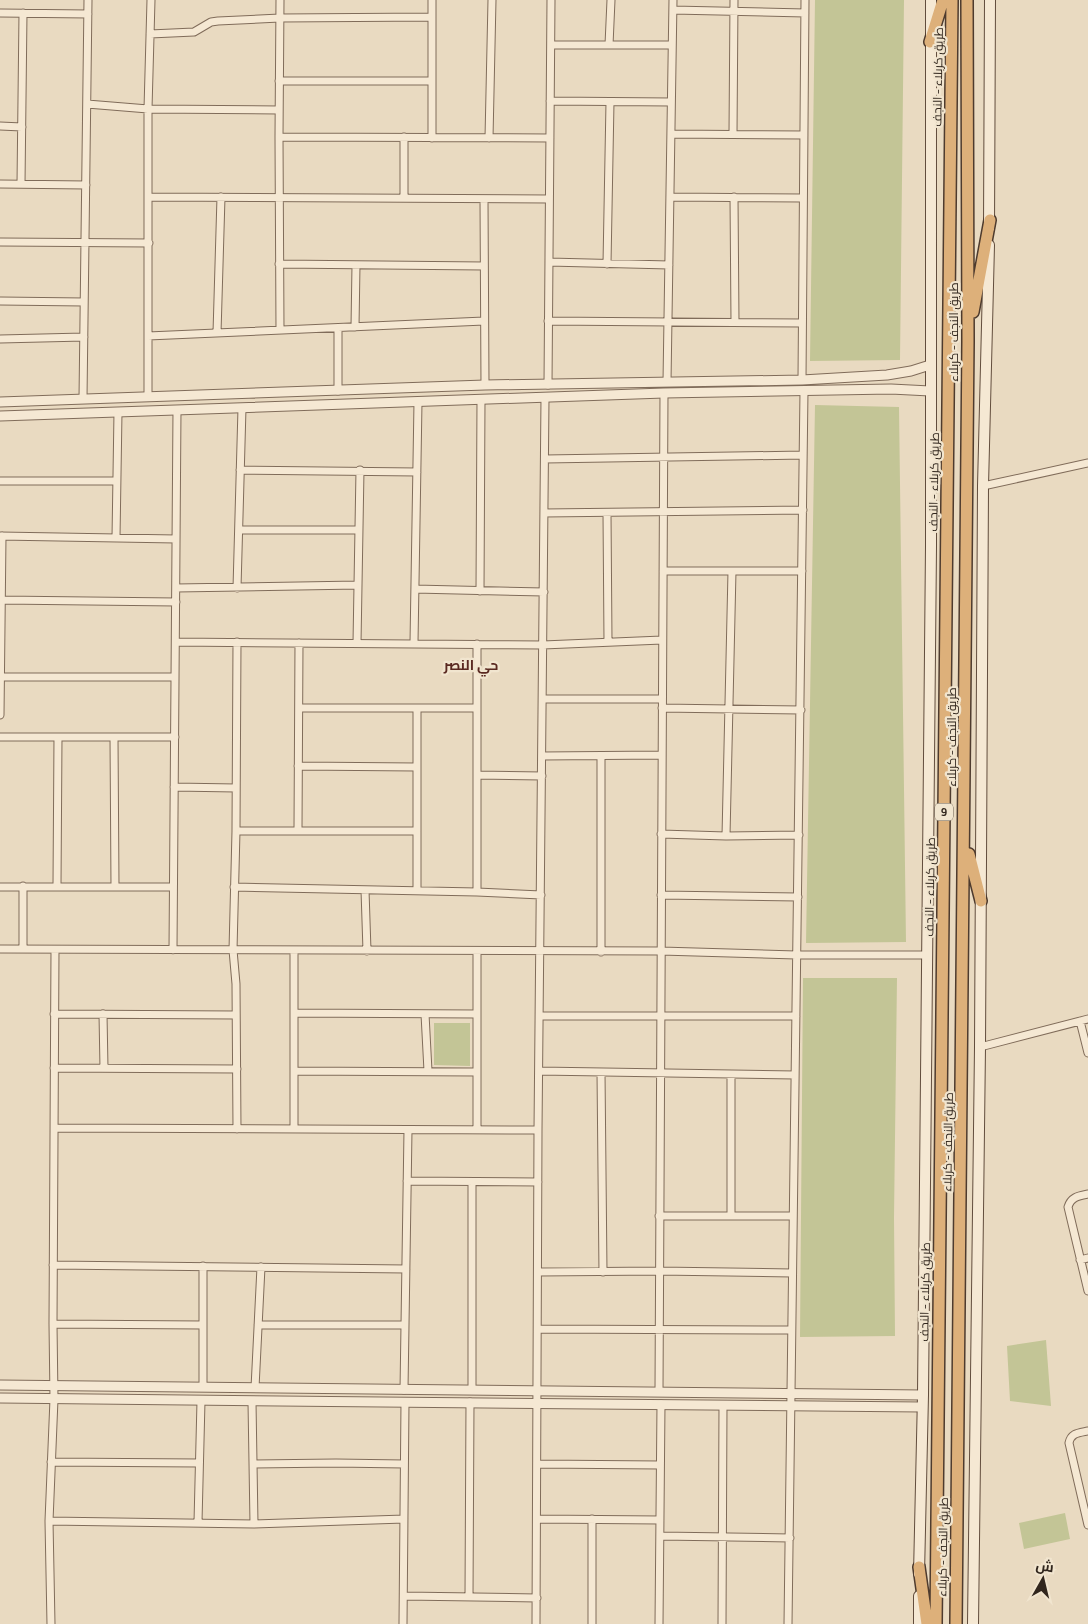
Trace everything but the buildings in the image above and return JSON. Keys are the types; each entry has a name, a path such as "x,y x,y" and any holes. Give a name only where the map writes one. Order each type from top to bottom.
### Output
{"highway":[{"path":"930,42 943,0"},
{"name":"طريق کربلاء - النجف","path":"936,1624 952,0"},
{"name":"طريق النجف - کربلاء","path":"956,1624 965,838 968,341 967,0"},
{"path":"968,341 990,220"},
{"path":"965,838 980,901"},
{"path":"919,1567 927,1624"}],"main road":[{"path":"919,1624 927,955 931,0"},
{"path":"973,1624 980,1046 983,486 990,220 990,0"}],"street":[{"path":"83,399 88,0"},
{"path":"148,397 148,108 151,0"},
{"path":"280,0 280,330"},
{"path":"432,0 432,138"},
{"path":"489,138 492,0"},
{"path":"548,385 551,0"},
{"path":"610,45 611,0"},
{"path":"668,382 673,0"},
{"path":"733,134 734,0"},
{"path":"802,380 805,0"},
{"path":"672,10 804,13"},
{"path":"0,13 88,14"},
{"path":"21,184 23,13"},
{"path":"150,34 194,32 211,22 218,21 280,18 432,17"},
{"path":"551,45 672,45"},
{"path":"279,81 432,81"},
{"path":"550,101 671,102"},
{"path":"607,264 610,102"},
{"path":"87,104 148,108 279,110"},
{"path":"0,126 22,127"},
{"path":"671,134 804,135"},
{"path":"279,137 550,138"},
{"path":"404,137 404,198"},
{"path":"0,184 86,185"},
{"path":"149,197 549,199"},
{"path":"217,333 221,197"},
{"path":"670,197 803,198"},
{"path":"734,197 735,322"},
{"path":"484,198 485,385"},
{"path":"0,242 149,243"},
{"path":"549,262 669,265"},
{"path":"280,264 484,266"},
{"path":"355,327 356,265"},
{"path":"0,300 84,302"},
{"path":"148,336 484,321"},
{"path":"548,322 802,323"},
{"path":"338,328 338,391"},
{"path":"0,339 84,337"},
{"path":"0,402 485,385 802,380 887,375 911,371 930,365"},
{"path":"887,375 894,378 895,382 891,389"},
{"path":"450,387 446,394 451,401"},
{"path":"414,644 419,402 425,395 421,388"},
{"path":"0,416 664,393 891,389 930,391"},
{"path":"788,1624 804,391"},
{"path":"659,1391 664,393"},
{"path":"536,1624 539,1272 538,1130 545,398"},
{"path":"480,400 480,591"},
{"path":"22,401 17,406 17,410 22,415"},
{"path":"237,588 242,408"},
{"path":"173,950 177,410"},
{"path":"116,538 118,412"},
{"path":"545,459 803,455"},
{"path":"983,486 1088,463"},
{"path":"240,470 417,472"},
{"path":"357,643 360,470"},
{"path":"0,481 116,482"},
{"path":"544,513 803,510"},
{"path":"607,513 608,642"},
{"path":"239,530 359,530"},
{"path":"0,714 1,536 176,539"},
{"path":"663,571 802,571"},
{"path":"726,836 732,571"},
{"path":"176,588 358,584"},
{"path":"415,589 544,592"},
{"path":"2,600 176,602"},
{"path":"176,642 543,645 662,640"},
{"path":"237,642 233,950 236,984 238,1069 237,1129"},
{"path":"298,830 299,642"},
{"path":"477,644 477,892"},
{"path":"1,677 175,677"},
{"path":"543,699 662,699"},
{"path":"299,708 477,708"},
{"path":"417,708 417,891"},
{"path":"662,708 801,710"},
{"path":"0,737 175,737"},
{"path":"57,886 58,737"},
{"path":"114,737 114,886"},
{"path":"542,756 662,755"},
{"path":"601,756 601,952"},
{"path":"298,766 416,767"},
{"path":"477,774 542,776"},
{"path":"174,787 236,788"},
{"path":"236,831 417,832"},
{"path":"661,834 726,836 799,835"},
{"path":"23,886 23,949"},
{"path":"0,887 173,887"},
{"path":"234,887 541,895"},
{"path":"365,890 366,951"},
{"path":"661,895 798,897"},
{"path":"0,949 477,952 661,951 796,955 927,955"},
{"path":"51,1624 49,1521 54,1399 52,1324 55,950"},
{"path":"294,951 294,1129"},
{"path":"477,952 477,1130"},
{"path":"294,1013 477,1014"},
{"path":"54,1014 236,1015"},
{"path":"103,1014 104,1068"},
{"path":"426,1014 428,1071"},
{"path":"540,1016 796,1016"},
{"path":"980,1046 1088,1019"},
{"path":"1080,1021 1088,1053"},
{"path":"54,1068 238,1069"},
{"path":"294,1071 477,1072"},
{"path":"539,1071 795,1076"},
{"path":"601,1072 603,1272"},
{"path":"731,1074 731,1216"},
{"path":"54,1128 538,1130"},
{"path":"404,1390 408,1130"},
{"path":"407,1181 538,1182"},
{"path":"472,1182 472,1390"},
{"path":"1088,1194 1074,1197 1068,1207 1084,1259 1088,1290"},
{"path":"660,1216 793,1216"},
{"path":"53,1265 406,1268"},
{"path":"203,1266 203,1387"},
{"path":"255,1388 261,1267"},
{"path":"539,1272 792,1273"},
{"path":"52,1324 203,1325"},
{"path":"258,1325 405,1325"},
{"path":"538,1329 791,1330"},
{"path":"0,1385 923,1395"},
{"path":"33,1399 37,1392 34,1385"},
{"path":"71,1386 67,1393 71,1399"},
{"path":"525,1391 528,1397 525,1402"},
{"path":"551,1391 548,1397 551,1403"},
{"path":"772,1405 775,1399 773,1393"},
{"path":"0,1398 252,1402 525,1402 922,1408"},
{"path":"198,1522 201,1401"},
{"path":"252,1402 254,1524"},
{"path":"403,1624 405,1402"},
{"path":"469,1597 470,1402"},
{"path":"659,1624 661,1404"},
{"path":"722,1624 724,1405"},
{"path":"1088,1430 1074,1434 1070,1437 1069,1443 1085,1494 1088,1525"},
{"path":"51,1462 199,1464"},
{"path":"253,1464 404,1464"},
{"path":"538,1464 660,1465"},
{"path":"49,1521 254,1524 404,1519"},
{"path":"537,1519 660,1520"},
{"path":"592,1519 592,1624"},
{"path":"660,1536 790,1538"},
{"path":"404,1596 537,1598"}],"green space":[{"path":"815,0 904,0 900,360 810,361"},
{"path":"815,405 899,407 906,942 806,943"},
{"path":"803,978 897,978 894,1218 895,1336 800,1337"},
{"path":"434,1023 470,1023 470,1066 434,1065"},
{"path":"1046,1340 1051,1406 1010,1401 1007,1346"},
{"path":"1065,1513 1070,1539 1024,1549 1019,1523"}],"district":[{"name":"حي النصر","path":"471,665"}]}
